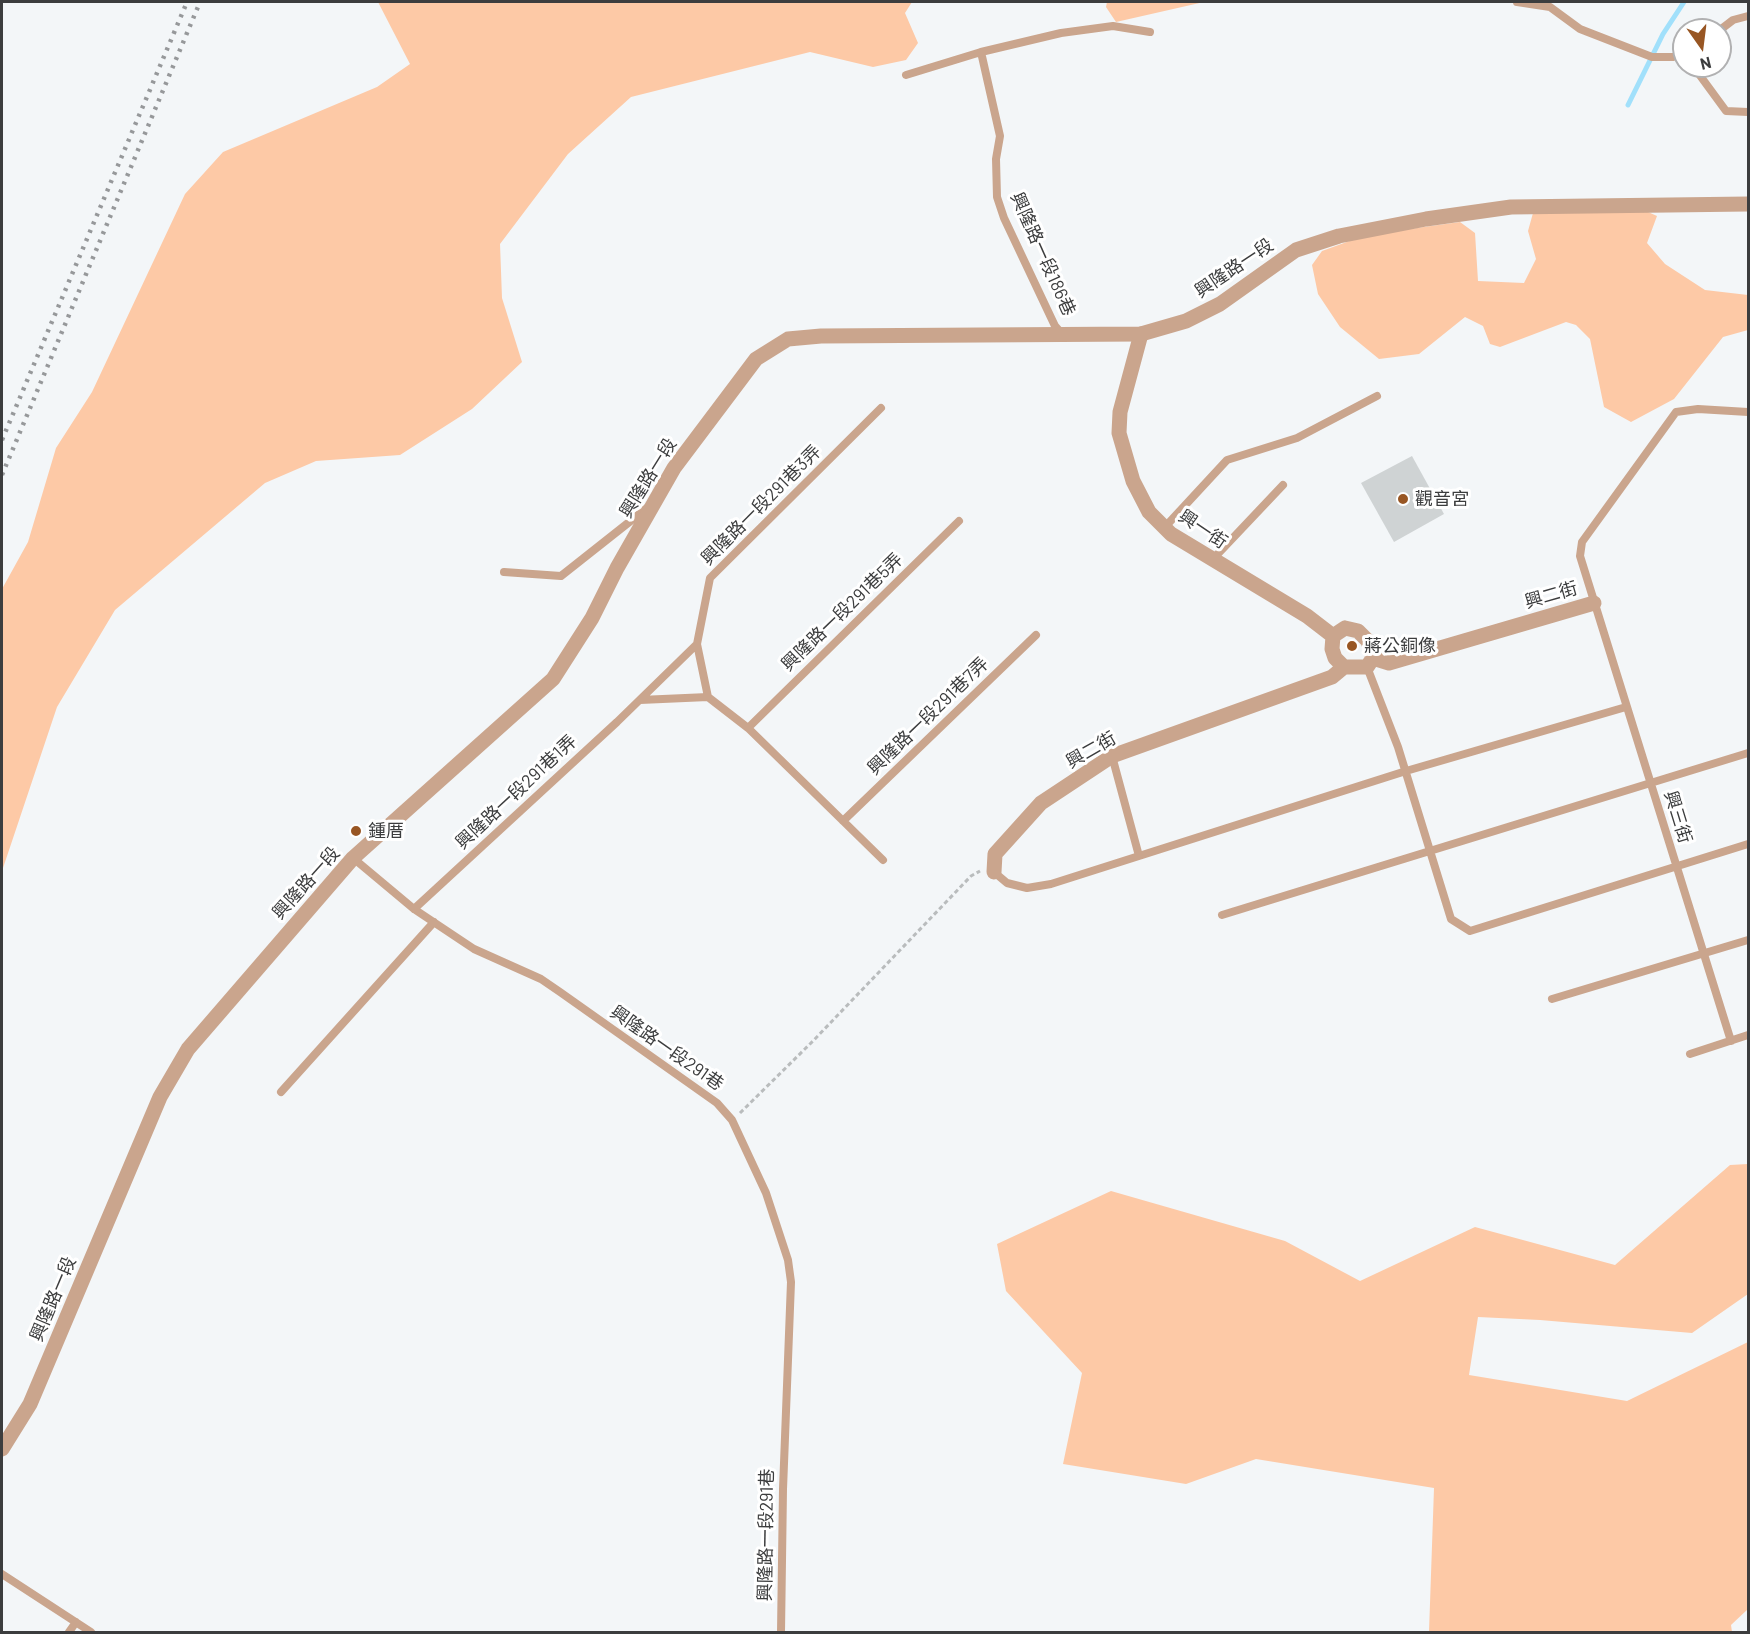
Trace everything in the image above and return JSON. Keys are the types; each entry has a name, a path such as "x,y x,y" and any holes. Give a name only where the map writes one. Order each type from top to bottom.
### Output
{"street":[{"name":"興隆路一段","path":"2,1449 30,1404 160,1097 188,1049 353,858 553,679 592,618 617,568 674,468 756,358 788,339 821,336 1141,334 1186,321 1212,308 1296,250 1339,236 1425,219 1511,207 1749,204"},
{"name":"興一街","path":"1141,334 1120,412 1119,433 1133,481 1149,512 1171,534 1307,616 1333,636"},
{"name":"興二街","path":"1370,663 1389,663 1594,603"},
{"path":"1345,628 1358,631 1368,641 1370,663 1344,667 1335,658 1332,649 1333,636 1345,628"},
{"name":"興二街","path":"994,868 995,854 1041,803 1112,756 1332,677 1344,667"}],"lane":[{"path":"1517,2 1550,7 1580,29 1648,56 1672,57"},
{"path":"1732,21 1749,16"},
{"path":"906,75 981,52 1061,33 1113,26 1150,32"},
{"name":"興隆路一段186巷","path":"981,52 1000,136 996,159 997,197 1004,218 1055,326 1062,334"},
{"path":"1702,78 1726,111 1749,112"},
{"path":"1165,527 1227,460 1298,438 1377,396"},
{"name":"興隆路一段291巷3弄","path":"697,644 710,578 881,408"},
{"name":"興二街","path":"1594,603 1580,556 1582,542 1676,412 1698,409 1749,412"},
{"path":"1213,559 1283,485"},
{"path":"504,572 561,576 655,502"},
{"name":"興隆路一段291巷5弄","path":"748,728 959,521"},
{"name":"興三街","path":"1594,603 1731,1041"},
{"name":"興隆路一段291巷7弄","path":"843,821 1036,635"},
{"path":"697,644 708,697"},
{"name":"興隆路一段291巷1弄","path":"414,909 640,700 697,644"},
{"path":"1370,663 1451,919 1470,931 1749,844"},
{"path":"640,700 708,697 748,728 882,860"},
{"path":"994,868 1007,884 1028,888 1051,884 1406,771 1626,707"},
{"path":"1222,915 1749,753"},
{"path":"1112,756 1139,856"},
{"name":"興隆路一段291巷","path":"353,858 414,909 474,950 541,980 717,1103 732,1120 766,1193 788,1260 791,1282 783,1489 781,1632"},
{"path":"281,1092 434,922"},
{"path":"1552,999 1749,940"},
{"path":"1690,1054 1749,1035"},
{"path":"2,1574 92,1632"},
{"path":"69,1632 76,1622"}],"path":[{"path":"732,1120 813,1041 971,876 994,868"}],"shaded area":[{"path":"378,2 912,2 905,13 918,43 906,60 873,67 810,52 631,97 568,154 500,244 502,298 522,362 472,409 400,455 316,461 265,483 115,610 57,707 2,871 2,589 28,542 56,448 92,392 185,194 223,152 377,87 410,64"},
{"path":"1107,2 1204,2 1116,22 1106,7"},
{"path":"1648,212 1657,216 1647,243 1665,264 1705,290 1748,295 1748,330 1723,337 1674,399 1631,422 1604,407 1590,339 1576,325 1566,322 1500,347 1490,344 1483,326 1465,317 1419,354 1379,359 1340,327 1318,294 1312,265 1322,251 1366,235 1460,222 1475,233 1478,281 1524,283 1536,259 1528,231 1533,213"},
{"path":"1748,1164 1748,1294 1692,1333 1478,1317 1469,1375 1627,1401 1748,1342 1748,1609 1731,1625 1732,1632 1429,1632 1434,1488 1256,1459 1186,1484 1063,1464 1082,1373 1006,1291 997,1244 1111,1191 1285,1241 1360,1281 1475,1227 1615,1265 1730,1165"}],"building":[{"name":"觀音宮","path":"1412,456 1444,514 1394,542 1361,483"}],"waterway":[{"path":"1628,105 1663,34 1684,2"}],"railway":[{"path":"2,440 187,2"},
{"path":"2,475 200,2"}],"place":[{"name":"觀音宮","path":"1403,499"},
{"name":"蔣公銅像","path":"1352,646"},
{"name":"鍾厝","path":"356,831"}]}
